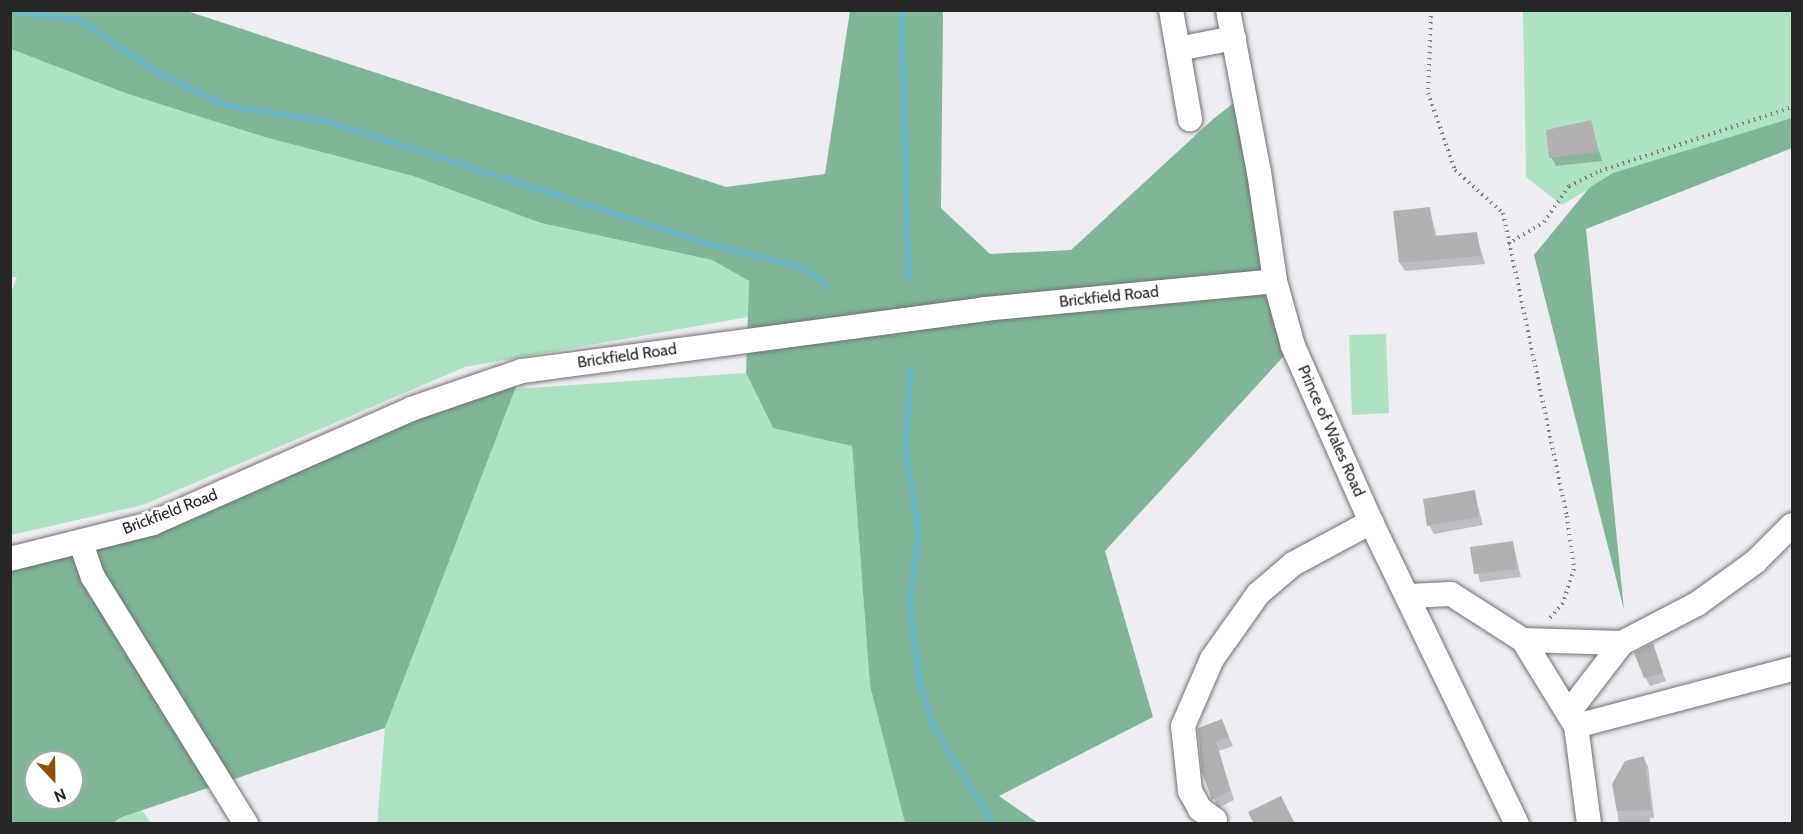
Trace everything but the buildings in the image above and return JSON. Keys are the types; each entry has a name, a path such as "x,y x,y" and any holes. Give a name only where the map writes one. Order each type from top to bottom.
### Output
{"street":[{"path":"1171,10 1190,119"},
{"name":"Prince of Wales Road","path":"1228,10 1275,281 1293,346 1371,522 1410,596 1517,824"},
{"path":"1178,49 1234,38"},
{"name":"Brickfield Road","path":"10,559 81,543 153,523 411,409 522,371 985,309 1275,281"},
{"path":"1215,820 1200,809 1190,792 1183,726 1212,659 1258,594 1293,564 1371,522"},
{"path":"1523,640 1622,643 1697,604 1755,562 1792,525"},
{"path":"81,543 93,577 246,824"},
{"path":"1410,596 1451,594 1523,640 1573,719 1589,824"},
{"path":"1573,719 1622,643"},
{"path":"1573,719 1792,669"}],"path":[{"path":"1431,10 1428,93 1455,170 1503,213 1567,516 1574,569 1563,603 1536,634 1523,640"},
{"path":"1508,244 1544,222 1569,186 1600,171 1792,107"}],"green space":[{"path":"10,11 187,11 726,187 825,174 850,11 943,11 941,208 990,254 1071,250 1212,120 1245,94 1293,346 1105,551 1153,717 999,796 1038,823 905,823 870,686 852,446 773,428 746,373 749,281 712,260 541,223 413,176 265,137 125,93 11,49"},
{"path":"1523,11 1792,11 1792,118 1590,188 1562,205 1526,177"},
{"path":"11,49 125,93 413,176 541,223 712,260 749,281 748,317 465,367 143,505 11,535 10,296 17,277 11,277"},
{"path":"1792,118 1792,148 1586,229 1624,610 1534,255 1589,188 1613,173"},
{"path":"1386,334 1389,413 1352,415 1349,335"},
{"path":"522,371 385,728 122,817 113,823 11,823 10,559 81,543"},
{"path":"746,373 773,428 852,445 870,686 905,823 377,824 385,728 515,389"},
{"path":"142,810 151,823 113,824 122,817"}],"waterway":[{"path":"11,10 80,20 159,73 225,105 327,121 707,243 805,268 827,286"},
{"path":"901,10 908,278"},
{"path":"910,370 905,448 918,532 909,603 919,682 934,728 993,824"}]}
